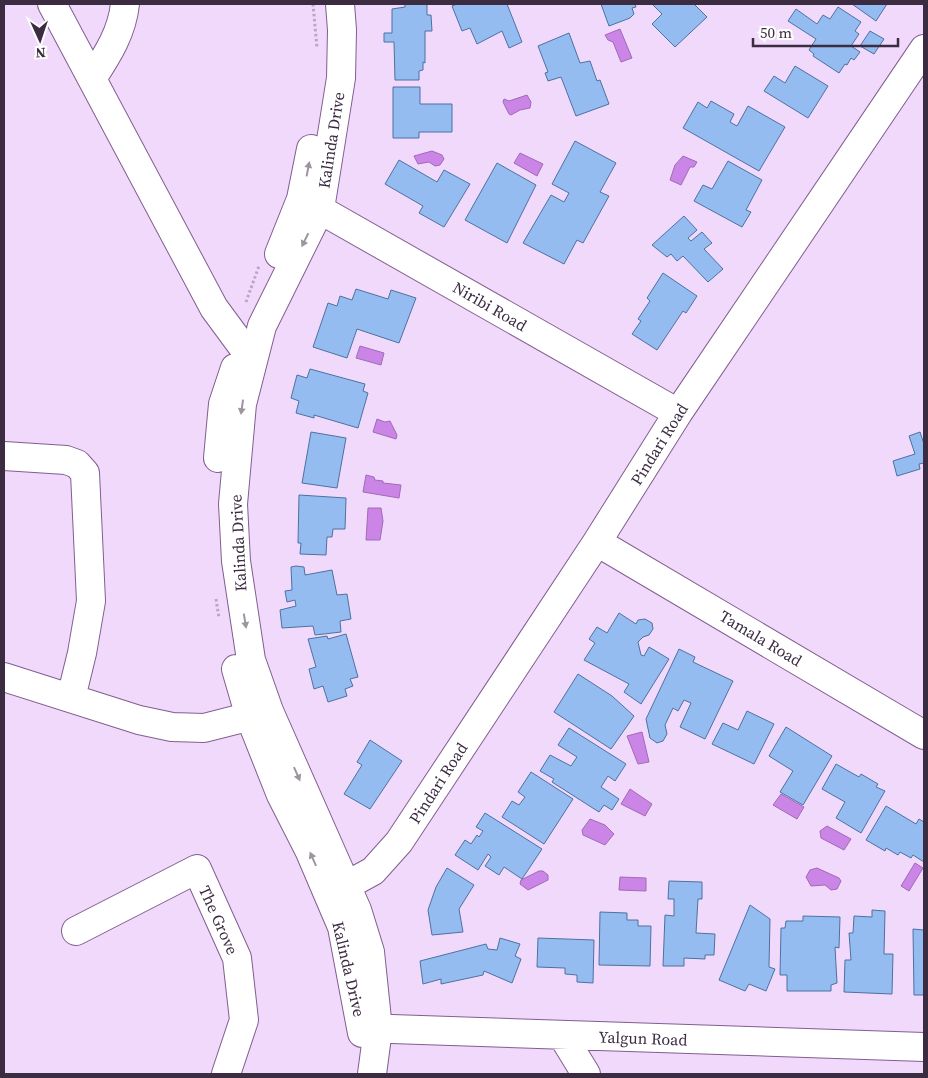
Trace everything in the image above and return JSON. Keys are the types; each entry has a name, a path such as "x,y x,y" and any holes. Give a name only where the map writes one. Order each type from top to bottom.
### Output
{"street":[{"path":"52,4 93,77 214,308 239,342"},
{"path":"93,77 116,39 122,25 126,4"},
{"name":"Kalinda Drive","path":"324,4 327,24 325,68 311,204 239,342 223,404 216,487 222,596 234,665 259,714 343,903 370,952 372,1074"},
{"name":"Kalinda Drive","path":"259,714 236,561 234,504 242,404 262,326 311,204 341,78 342,30 340,4"},
{"name":"Pindari Road","path":"343,903 399,842 598,542 678,413 924,49"},
{"name":"Niribi Road","path":"311,204 678,413"},
{"path":"4,456 66,460 78,464 85,473 91,601 82,653 71,698"},
{"name":"Tamala Road","path":"598,542 924,735"},
{"path":"4,677 139,720 172,727 204,728 259,714"},
{"name":"The Grove","path":"76,931 196,869 237,958 244,1020 226,1074"},
{"name":"Kalinda Drive","path":"360,1074 370,1029"},
{"name":"Yalgun Road","path":"370,1029 924,1047"},
{"path":"562,1035 586,1074"}],"path":[{"path":"313,4 317,57"},
{"path":"239,342 247,299 262,259"},
{"path":"216,593 220,620"}],"shaded area":[{"path":"620,29 632,58 621,62 613,42 608,40 605,35"},
{"path":"527,95 531,102 530,108 520,110 511,115 509,114 503,102 504,99 509,101"},
{"path":"432,151 442,155 444,159 440,165 435,166 429,162 418,164 414,156"},
{"path":"520,153 543,164 537,176 514,163"},
{"path":"683,156 697,162 694,167 690,167 681,185 670,180 675,165"},
{"path":"360,346 384,353 381,365 356,358"},
{"path":"377,419 385,422 390,421 397,435 396,439 373,432"},
{"path":"366,475 374,477 375,480 383,481 383,483 401,485 399,498 363,492"},
{"path":"368,508 381,508 383,521 380,540 366,540"},
{"path":"642,732 649,762 638,764 627,736"},
{"path":"630,789 652,804 645,816 621,804"},
{"path":"781,794 804,807 797,819 773,805"},
{"path":"590,819 605,825 614,834 605,845 583,835 582,830"},
{"path":"827,826 851,839 844,850 821,838 820,831"},
{"path":"915,863 923,868 909,891 901,886"},
{"path":"817,868 839,878 841,881 837,889 831,890 825,885 811,886 806,877 810,870"},
{"path":"539,871 543,871 548,875 548,880 528,890 520,884 521,880"},
{"path":"620,877 646,878 646,891 619,890"}],"building":[{"path":"405,4 427,4 427,15 431,15 432,31 425,31 425,63 423,62 423,70 419,71 419,80 395,80 394,42 384,42 384,33 392,33 392,9 405,7"},
{"path":"457,4 507,4 522,42 509,48 502,31 477,44 470,28 462,31 452,6"},
{"path":"601,4 635,4 636,7 632,8 634,14 630,18 609,26"},
{"path":"652,4 694,4 707,17 675,47 652,24 662,14"},
{"path":"852,4 887,4 876,21"},
{"path":"838,7 861,22 855,31 859,34 851,46 860,52 854,60 851,58 847,65 845,64 839,73 813,56 814,54 809,50 816,39 788,21 796,9 817,24 823,15 830,19"},
{"path":"870,31 884,39 874,54 860,46"},
{"path":"569,33 580,63 590,61 597,81 600,80 609,104 576,116 561,77 548,81 545,73 548,72 538,46"},
{"path":"795,66 828,86 808,118 764,91 774,76 785,83"},
{"path":"393,87 420,87 420,104 452,104 452,132 419,132 419,138 393,138"},
{"path":"711,101 734,114 730,122 737,126 748,106 785,127 759,171 683,128 698,102 707,108"},
{"path":"575,141 616,163 600,192 609,196 583,243 577,240 564,264 523,243 551,195 564,202 569,193 552,184"},
{"path":"399,160 437,182 444,170 470,184 444,227 419,213 423,206 385,184"},
{"path":"728,161 762,180 746,210 751,212 742,227 694,201 703,185 712,189"},
{"path":"497,163 536,185 507,243 465,220"},
{"path":"684,216 697,230 688,238 691,241 702,232 712,243 704,249 723,269 708,282 683,256 677,261 671,254 667,257 652,245"},
{"path":"663,273 697,296 686,313 683,311 657,350 632,334 641,321 638,319 650,301 647,298"},
{"path":"356,289 388,299 391,290 416,298 399,343 357,329 347,358 313,347 328,303 337,306 340,296 352,300"},
{"path":"310,369 365,384 363,391 368,393 358,428 314,415 314,418 296,413 299,401 291,398 297,375 307,378"},
{"path":"311,432 346,438 337,488 302,483"},
{"path":"920,432 924,444 924,463 919,464 920,469 897,476 893,461 915,454 909,436"},
{"path":"299,495 346,498 345,529 333,529 332,537 327,537 326,555 300,554 301,543 298,543"},
{"path":"291,567 304,567 305,575 332,570 337,595 347,594 351,619 340,621 341,632 315,635 313,626 282,628 280,610 296,606 295,600 287,602 285,591 292,590"},
{"path":"619,613 636,624 638,620 645,619 652,623 653,629 649,635 643,637 638,642 641,655 644,656 649,647 669,659 641,704 624,692 629,684 584,660 595,643 589,639 597,627 607,633"},
{"path":"346,634 358,677 350,679 353,686 345,689 347,696 328,702 323,686 314,689 309,669 316,667 308,639 327,636 328,639"},
{"path":"679,649 695,657 693,662 733,681 705,739 680,727 691,703 684,700 678,711 673,708 665,725 667,734 663,741 657,743 650,738 646,719"},
{"path":"578,674 612,696 634,716 611,749 554,712"},
{"path":"747,711 774,724 754,764 712,744 723,723 738,730"},
{"path":"786,727 832,756 803,805 780,792 793,771 769,756"},
{"path":"569,728 626,764 615,781 608,776 601,787 619,799 612,810 604,805 599,812 552,782 554,779 540,771 550,755 571,766 577,757 558,745"},
{"path":"370,740 402,761 370,809 344,794 362,765 357,762"},
{"path":"836,764 859,777 861,774 878,784 876,787 885,791 861,833 836,818 845,802 822,789"},
{"path":"531,772 573,799 544,844 502,817 512,801 519,805 525,797 518,792"},
{"path":"886,806 916,824 919,819 924,822 924,862 913,855 911,858 900,852 898,855 886,848 885,851 866,840"},
{"path":"485,813 542,849 522,879 504,867 499,875 485,866 491,857 488,854 478,870 455,855 465,840 471,844 477,835 479,837 483,831 476,827"},
{"path":"447,868 474,885 459,909 463,932 432,935 428,910 436,887"},
{"path":"669,881 702,882 702,899 698,899 696,933 715,934 714,955 705,955 705,959 684,958 684,966 663,966 665,915 674,916 674,899 668,899"},
{"path":"750,905 770,919 769,967 775,969 766,991 749,984 745,991 719,980"},
{"path":"872,910 885,911 884,954 893,954 892,994 844,992 845,960 851,960 849,933 853,933 854,916 872,917"},
{"path":"600,912 627,913 627,920 638,920 638,926 651,926 650,966 599,965"},
{"path":"803,916 840,917 839,948 835,947 837,983 831,985 831,991 787,991 787,975 780,975 781,928 785,928 786,921 803,921"},
{"path":"913,929 924,930 924,995 914,995"},
{"path":"500,938 520,944 515,956 521,959 512,983 484,971 483,975 441,984 441,979 423,984 420,961 486,944 488,949 497,950"},
{"path":"538,938 594,940 593,983 577,982 577,975 565,974 565,968 537,967"}]}
